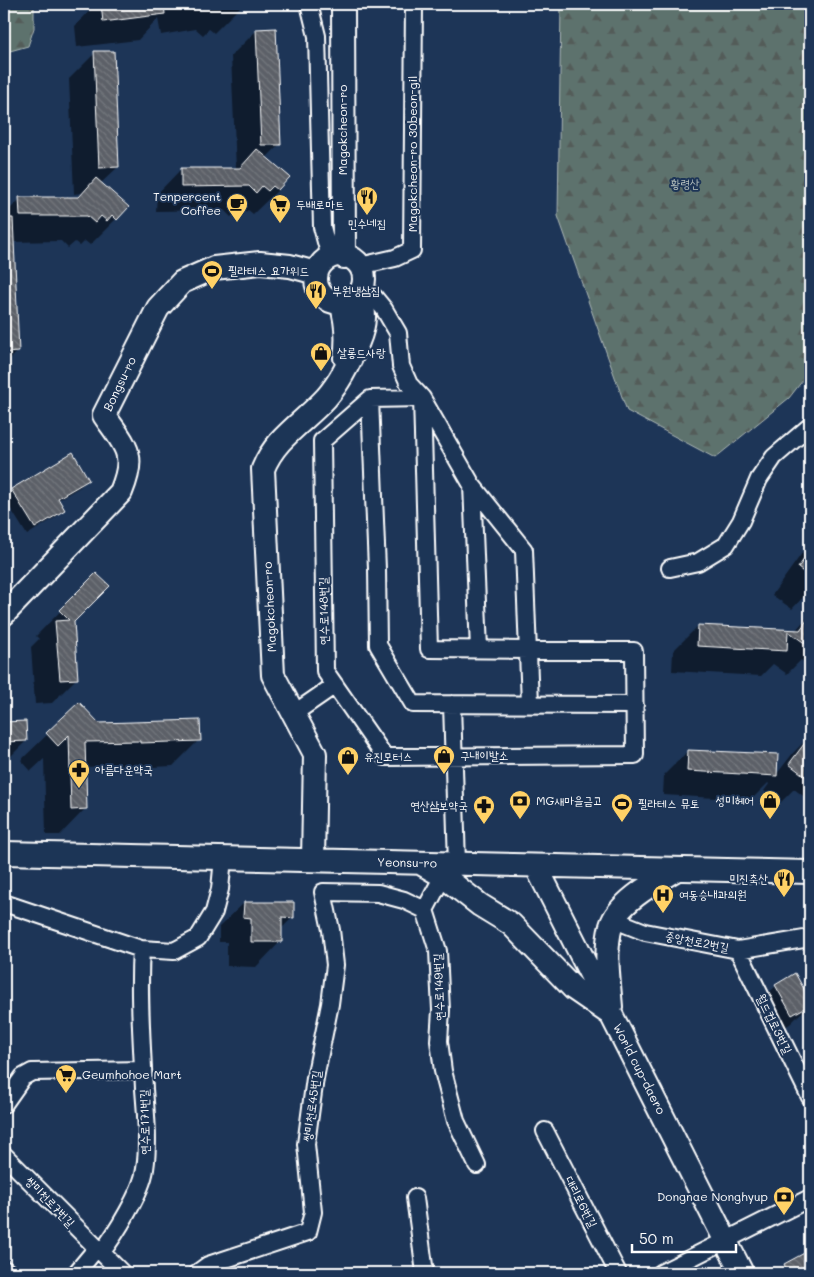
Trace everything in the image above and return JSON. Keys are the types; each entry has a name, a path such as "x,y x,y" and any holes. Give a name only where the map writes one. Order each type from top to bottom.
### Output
{"main road":[{"name":"Magokcheon-ro","path":"313,860 315,754 273,675 264,469 275,446 327,397 351,361 363,330 365,318 362,302 344,277 343,4"},
{"name":"Bongsu-ro","path":"4,614 121,492 125,483 128,456 120,438 104,415 158,308 182,282 214,268 260,263 290,266 344,277"},
{"name":"Yeonsu-ro","path":"4,853 421,863 450,870"},
{"path":"450,870 536,866 810,872"},
{"name":"World cup-daero","path":"536,866 742,1273"},
{"path":"611,1015 608,947 611,924 624,906 645,888 678,869"},
{"path":"450,870 480,905 511,924 574,989 611,1015"}],"street":[{"path":"309,4 318,36 322,227 344,277 375,298 398,333 401,366 409,384 422,398 472,485 524,550 530,704"},
{"name":"Magokcheon-ro 30beon-gil","path":"344,277 412,250 414,4"},
{"path":"300,423 322,441 370,399 422,398"},
{"name":"연수로148번길","path":"322,441 325,671 385,757 635,755 634,651 429,649 422,398"},
{"path":"370,399 378,645 412,704 635,705"},
{"path":"670,568 698,562 726,545 741,521 760,479 774,457 810,426"},
{"path":"472,485 479,649"},
{"path":"293,714 335,685"},
{"path":"425,910 450,870 453,757 452,704"},
{"path":"4,903 141,948 174,951 198,938 214,912 220,889 223,858"},
{"name":"쌍미천로45번길","path":"197,1273 208,1265 308,1232 313,1212 306,1144 315,1078 330,1004 335,965 331,930 322,892 378,893 404,900 425,910"},
{"name":"연수로149번길","path":"425,910 438,951 441,1010 439,1041 443,1071 456,1121 477,1165"},
{"name":"중앙천로2번길","path":"615,920 645,932 738,950 810,938"},
{"name":"연수로171번길","path":"98,1251 113,1238 135,1198 145,1170 147,1133 139,977 141,948"},
{"name":"월드컵로3번길","path":"738,950 806,1077 810,1097"},
{"path":"4,1104 15,1086 23,1077 32,1072 143,1070"},
{"name":"대리로6번길","path":"545,1131 618,1273"},
{"name":"쌍미천로7번길","path":"4,1155 122,1273"},
{"path":"415,1198 425,1273"},
{"path":"661,1273 810,1198"},
{"path":"76,1273 98,1251"},
{"path":"4,1269 9,1273"}],"green space":[{"path":"4,4 34,5 34,28 28,46 4,51"},
{"name":"황령산","path":"561,4 810,4 810,371 789,398 715,458 627,411 558,216"}],"building":[{"path":"101,4 164,4 165,14 103,22"},
{"path":"276,28 281,145 261,145 256,29"},
{"path":"94,51 114,51 119,167 99,168"},
{"path":"257,149 290,177 278,190 273,186 268,191 262,186 256,193 249,186 181,187 181,168 240,168"},
{"path":"96,178 129,207 117,220 112,215 107,221 101,216 95,223 87,216 20,216 19,197 79,197"},
{"path":"4,218 13,218 19,352 4,353"},
{"path":"73,452 89,480 58,498 65,510 35,528 11,489"},
{"path":"810,550 810,577 798,568"},
{"path":"96,573 110,586 74,622 78,679 60,680 55,621 69,620 59,610"},
{"path":"810,616 810,647 788,631 787,651 697,646 698,625 800,630"},
{"path":"79,702 99,723 200,720 201,741 85,742 87,809 71,810 69,735 58,746 46,733"},
{"path":"26,721 27,741 4,742 4,722"},
{"path":"810,736 810,780 789,764"},
{"path":"688,750 778,754 777,776 687,771"},
{"path":"244,902 294,902 294,918 282,917 282,942 251,942 251,918 243,917"},
{"path":"795,973 810,1000 810,1005 792,1015 775,985"},
{"path":"810,1250 810,1273 788,1273 784,1264"}],"place":[{"name":"민수네집","path":"367,216"},
{"name":"Tenpercent Coffee","path":"237,223"},
{"name":"두배로마트","path":"280,224"},
{"name":"필라테스 요가위드","path":"212,290"},
{"name":"부원냉삼집","path":"316,310"},
{"name":"살롱드사랑","path":"321,372"},
{"name":"구내이발소","path":"444,775"},
{"name":"유진모터스","path":"348,776"},
{"name":"아름다운약국","path":"79,789"},
{"name":"MG새마을금고","path":"520,820"},
{"name":"성미헤어","path":"770,820"},
{"name":"필라테스 뮤토","path":"622,823"},
{"name":"연산삼보약국","path":"484,825"},
{"name":"미진축산","path":"784,898"},
{"name":"여동승내과의원","path":"663,914"},
{"name":"Geumhohoe Mart","path":"66,1094"},
{"name":"Dongnae Nonghyup","path":"784,1216"}]}
